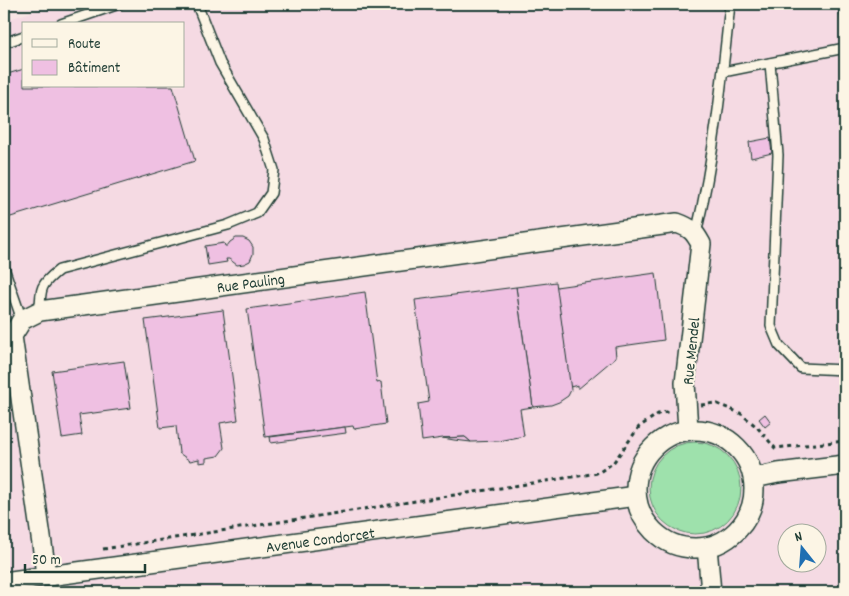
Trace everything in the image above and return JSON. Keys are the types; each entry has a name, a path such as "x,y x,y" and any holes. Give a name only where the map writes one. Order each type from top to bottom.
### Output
{"street":[{"name":"Rue Pauling","path":"22,320 40,311 676,223 688,227 696,234"},
{"name":"Rue Mendel","path":"688,430 685,383 701,244 696,234"},
{"path":"22,320 8,335 46,576"},
{"path":"688,430 706,430 723,436 738,446 748,461 754,478 754,496 749,514 739,529 724,541 707,547 687,548 668,542 652,530 641,514 636,496 636,477 643,460 655,445 670,434 688,430"},
{"path":"754,478 778,473 845,465"},
{"name":"Avenue Condorcet","path":"4,582 636,496"},
{"path":"707,547 711,592"}],"lane":[{"path":"67,22 119,4"},
{"path":"40,311 40,294 46,280 59,270 228,225 257,213 271,193 274,170 264,139 220,63 198,7 195,4"},
{"path":"696,234 719,106 730,4"},
{"path":"4,43 22,37"},
{"path":"723,72 845,48"},
{"path":"770,63 778,155 772,326 779,346 802,368 845,370"},
{"path":"4,268 22,320"}],"path":[{"path":"102,550 598,473 613,463 639,427 658,414 687,407 715,403 740,413 775,448 845,441"}],"shaded area":[{"path":"55,4 845,4 845,592 4,592 4,21"}],"green space":[{"path":"695,442 713,446 727,456 737,470 741,488 737,506 727,520 713,530 695,534 677,530 663,520 653,506 649,488 653,470 663,456 677,446"}],"building":[{"path":"837,4 845,4 845,31 844,31"},
{"path":"22,70 22,88 174,88 195,161 4,219 4,75"},
{"path":"770,138 772,153 751,158 749,142"},
{"path":"236,238 243,238 249,241 253,247 250,261 237,265 226,259 227,262 208,265 205,246 224,243 227,246"},
{"path":"656,273 664,340 615,347 616,357 578,389 578,385 570,387 556,287"},
{"path":"556,282 571,390 568,396 559,402 533,407 516,287"},
{"path":"516,287 533,407 520,409 524,436 499,441 471,442 465,437 422,441 418,404 429,402 415,300"},
{"path":"365,292 377,383 381,382 386,424 354,429 353,426 265,437 247,309"},
{"path":"223,310 238,420 220,423 224,448 218,456 206,458 206,462 199,463 199,459 190,461 179,453 176,426 160,428 145,320"},
{"path":"124,361 131,408 79,415 82,435 62,438 52,371"},
{"path":"765,414 771,422 765,427 759,419"},
{"path":"345,427 346,433 271,443 270,437"},
{"path":"465,437 471,442 443,438"}]}
